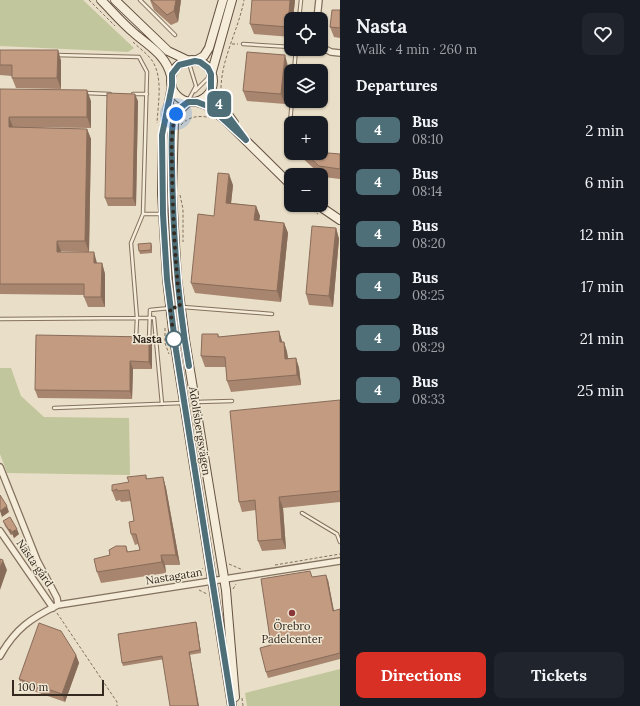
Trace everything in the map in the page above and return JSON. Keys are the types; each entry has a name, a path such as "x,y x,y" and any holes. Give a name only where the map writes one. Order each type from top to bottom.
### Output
{"main road":[{"path":"101,0 133,32 161,55 169,67 172,77"},
{"path":"115,0 168,51 205,66 211,74"},
{"path":"172,77 174,70 179,65 204,56 209,48 223,0"},
{"path":"197,102 207,97 211,91 211,74 232,0"},
{"name":"Adolfsbergsvägen","path":"172,77 172,86 162,135 163,214 170,308 184,403 234,706"},
{"path":"172,86 178,97 188,102 197,102 210,107 284,178"},
{"path":"211,91 246,140"},
{"name":"Adolfsbergsvägen","path":"188,102 176,114 174,121 173,214 180,307 224,579 232,641 234,706"},
{"path":"330,213 340,215"},
{"path":"330,213 340,220"},
{"path":"163,214 173,214"},
{"path":"170,308 180,307"},
{"path":"184,403 195,402"}],"street":[{"path":"318,12 319,0"},
{"path":"328,51 340,53"},
{"path":"0,467 37,560 57,598 56,606"},
{"name":"Nasta gård","path":"0,531 56,606"},
{"name":"Nastagatan","path":"0,656 2,648 27,622 56,606 340,561"}],"lane":[{"path":"140,0 175,35"},
{"path":"300,12 301,0"},
{"path":"243,44 284,47"},
{"path":"54,55 139,57 147,72 143,214 131,243 137,318 136,339 138,341"},
{"path":"192,61 195,91"},
{"path":"188,102 195,91 211,74"},
{"path":"77,93 116,94"},
{"path":"132,94 147,94"},
{"path":"143,214 163,214"},
{"path":"180,307 272,314"},
{"path":"144,341 149,341 150,338 150,310 170,308"},
{"path":"0,319 154,318 162,404"},
{"path":"195,402 232,401"},
{"path":"54,408 184,403"},
{"path":"302,513 337,534 340,542"}],"path":[{"path":"221,91 223,66 244,0"},
{"path":"231,44 243,44"},
{"path":"180,128 185,121 191,118 200,116 211,118"},
{"path":"178,191 183,209 182,244"},
{"path":"270,566 340,554"},
{"path":"197,577 204,566"},
{"path":"234,567 246,569"},
{"path":"199,588 210,597"},
{"path":"56,606 117,702 117,706"}],"green space":[{"path":"0,0 83,0 134,48 128,52 0,46"},
{"path":"0,368 11,368 21,396 44,417 129,418 130,475 7,473 0,454"},
{"path":"340,669 340,706 247,706 245,693"}],"building":[{"path":"151,0 176,0 174,11 167,15"},
{"path":"252,0 290,0 289,12 284,12 284,27 250,24"},
{"path":"332,10 340,10 340,28 330,27"},
{"path":"0,50 58,50 57,78 12,78 12,65 0,65"},
{"path":"247,52 284,55 281,94 243,91"},
{"path":"0,89 87,90 87,117 9,117 9,127 87,129 85,241 57,241 57,252 94,252 94,263 102,263 101,297 84,297 84,284 0,284"},
{"path":"107,93 135,94 133,198 105,198"},
{"path":"328,153 340,154 340,169 319,166 313,160 328,160"},
{"path":"218,173 229,174 226,203 256,206 254,220 284,223 277,291 191,283 198,214 214,216"},
{"path":"312,226 336,228 329,296 306,294"},
{"path":"151,243 151,250 139,251 138,244"},
{"path":"279,331 280,342 284,342 285,359 296,358 297,375 227,381 225,357 201,356 202,334 218,334 218,337"},
{"path":"36,335 149,337 149,362 130,361 130,391 35,390"},
{"path":"340,400 340,491 279,497 282,539 258,541 255,500 239,502 230,411"},
{"path":"146,475 146,479 163,477 176,555 161,555 162,562 97,572 94,559 110,555 109,550 116,546 126,546 127,552 140,550 136,534 131,534 129,522 134,521 129,490 117,491 117,489 112,491 112,485 129,482 127,477"},
{"path":"0,495 7,506 0,511"},
{"path":"10,517 17,529 12,532 3,521"},
{"path":"0,559 3,560 0,568"},
{"path":"310,571 312,577 326,575 333,611 340,609 340,653 266,672 260,648 271,645 261,579"},
{"path":"196,622 200,650 189,652 198,706 170,706 162,656 122,663 118,634"},
{"path":"39,623 61,631 76,655 62,694 19,679"}],"bus line":[{"name":"4","path":"189,366 179,298 173,227 172,154 174,121 176,114 188,102 197,102 206,105 224,118 246,140 213,96 211,91 212,78 210,71 200,62 193,61 182,63 174,70 172,74 172,86 162,135 164,236 174,339 207,536 232,706"}],"place":[{"name":"Nasta","path":"174,339"},
{"name":"Örebro Padelcenter","path":"292,613"}],"route":[{"path":"174,339 170,308 180,307 172,193 173,126 176,114"}]}
